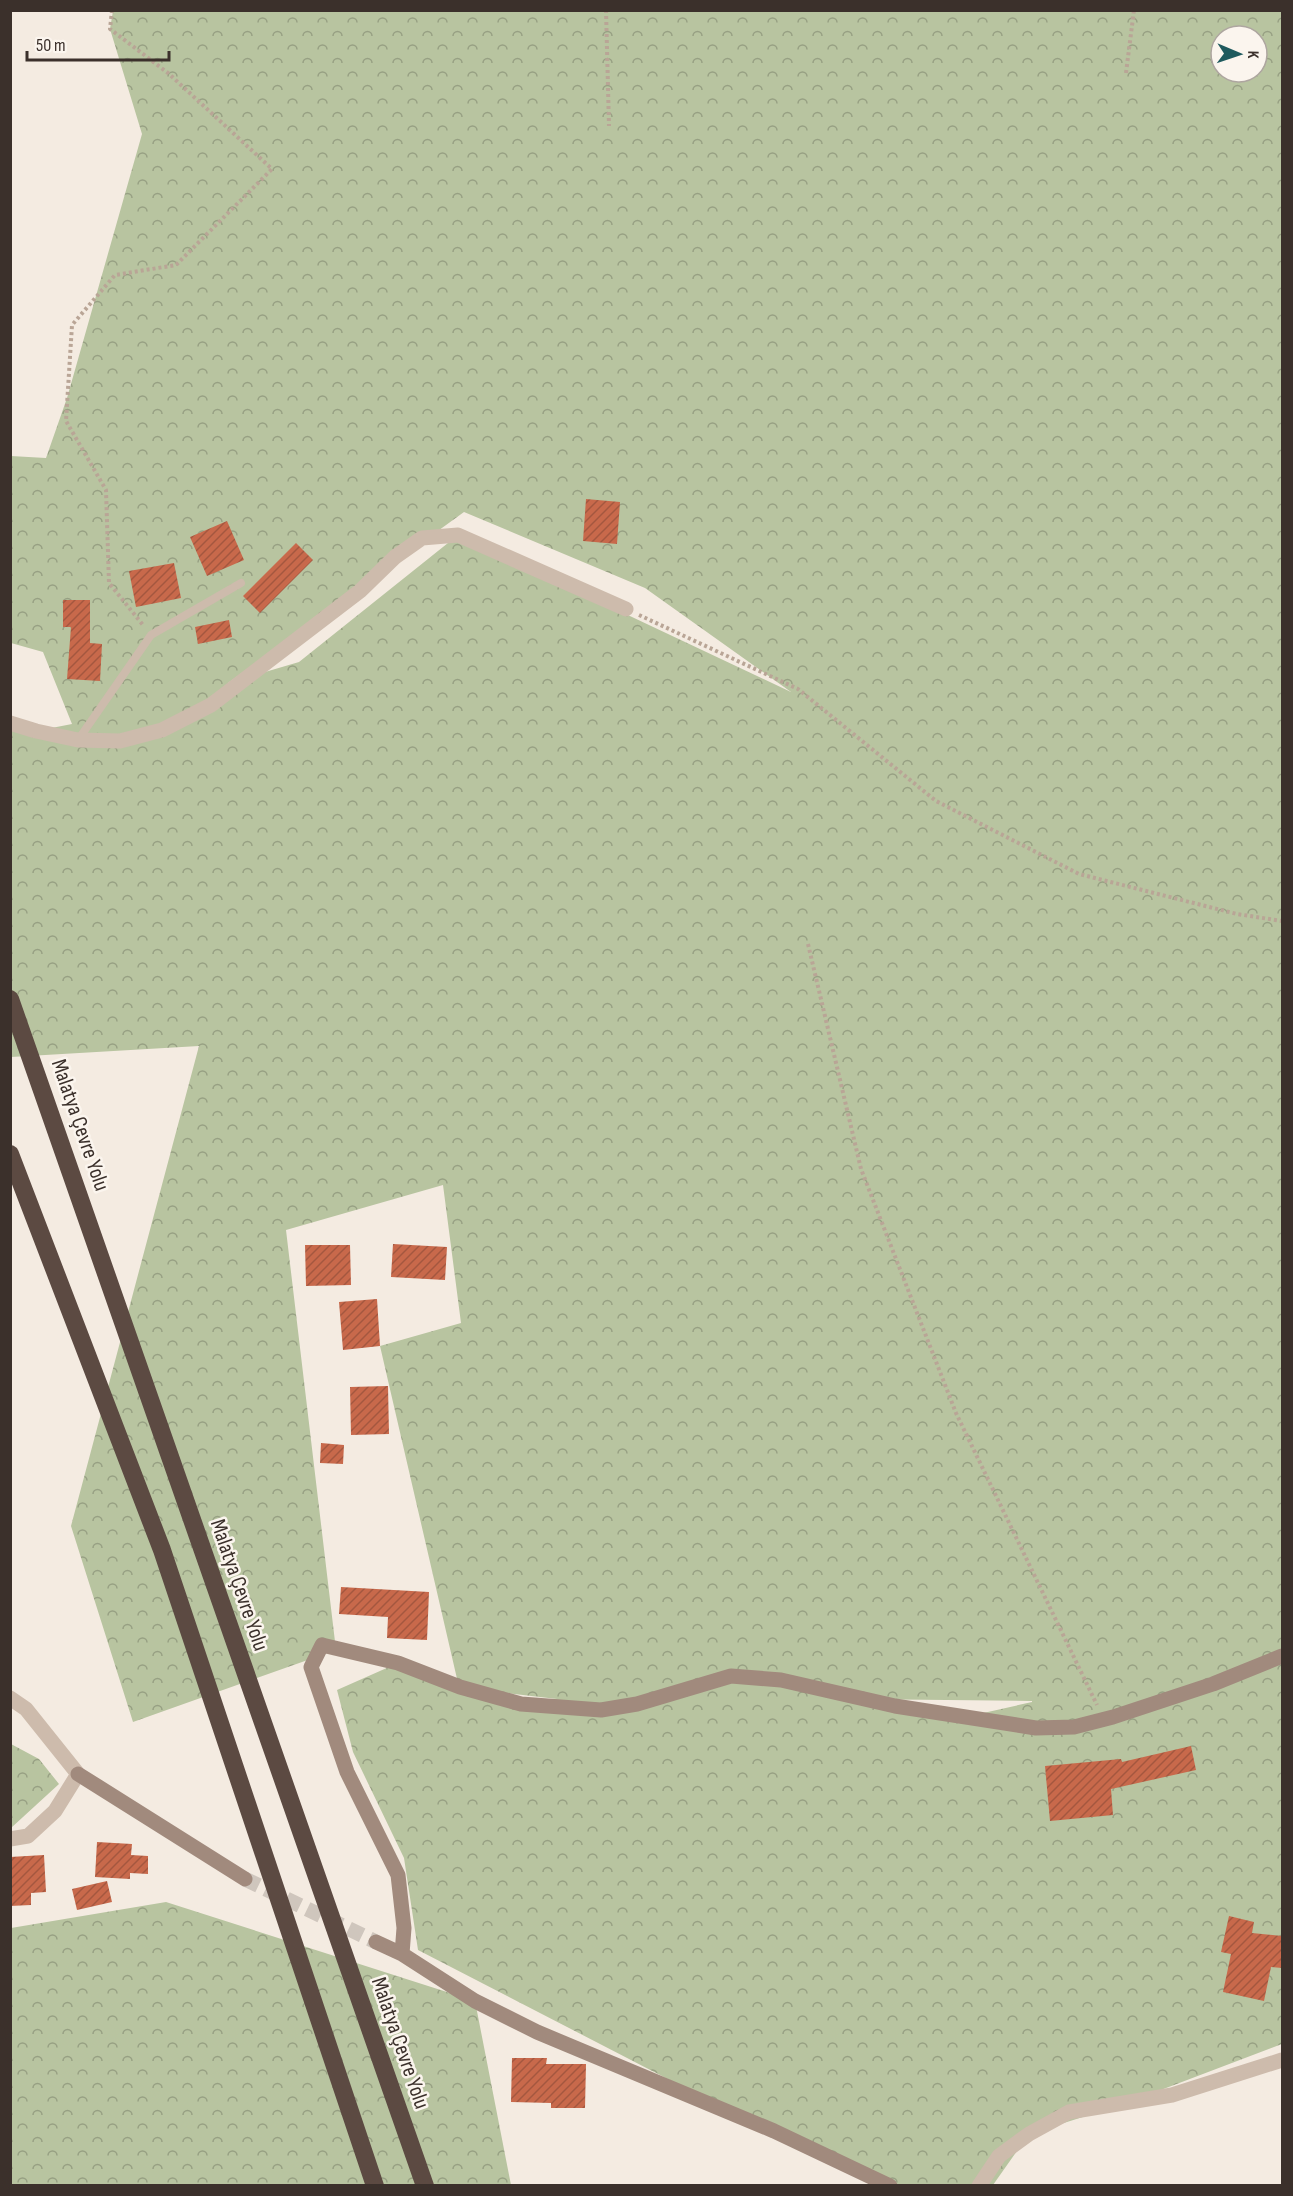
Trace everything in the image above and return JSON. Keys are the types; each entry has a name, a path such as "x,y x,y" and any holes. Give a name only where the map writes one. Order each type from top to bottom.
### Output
{"highway":[{"name":"Malatya Çevre Yolu","path":"10,999 425,2186"},
{"path":"10,1154 162,1550 375,2186"}],"street":[{"path":"10,723 78,740 120,741 162,730 211,705 360,591 395,557 422,538 458,535 626,609"},
{"path":"402,1954 404,1928 398,1875 347,1772 311,1667 322,1646 398,1663 460,1688 521,1704 601,1710 637,1704 730,1676 781,1680 895,1706 1036,1728 1074,1727 1104,1719 1213,1684 1282,1656"},
{"path":"10,1698 26,1709 78,1774 245,1879"},
{"path":"10,1839 28,1836 55,1811 78,1774"},
{"path":"376,1942 402,1954 475,2001 537,2032 774,2131 890,2186"},
{"path":"978,2186 999,2156 1029,2134 1069,2112 1172,2095 1282,2060"}],"lane":[{"path":"78,740 152,635 240,583"}],"path":[{"path":"112,10 110,29 168,73 272,169 176,265 115,275 72,325 66,421 106,490 109,583 152,635"},
{"path":"606,10 609,126"},
{"path":"1126,73 1134,10"},
{"path":"626,609 798,689 936,801 1079,874 1237,914 1282,921"},
{"path":"807,944 861,1169 956,1413 1104,1719"}],"green space":[{"path":"113,11 1282,11 1282,2044 1124,2104 1029,2134 993,2185 873,2185 418,1950 404,1858 353,1752 337,1690 398,1663 458,1683 380,1346 461,1323 443,1185 286,1230 336,1650 133,1722 71,1526 199,1046 11,1057 11,725 36,731 72,724 43,652 11,643 11,456 46,458 67,398 142,134 110,29","holes":["464,512 645,588 791,692 458,535 299,662 228,683","481,1690 557,1699 521,1704","851,1699 1032,1701 1032,1702 952,1720"]},
{"path":"11,1744 39,1759 59,1784 11,1828"},
{"path":"166,1902 475,2001 511,2185 11,2186 11,1928"}],"building":[{"path":"586,499 620,502 617,544 583,541"},
{"path":"227,521 244,560 207,576 190,537"},
{"path":"296,543 313,560 260,613 243,596"},
{"path":"174,563 181,598 136,607 129,571"},
{"path":"63,600 90,600 90,643 102,644 100,681 67,679 71,627 63,627"},
{"path":"229,620 232,637 198,644 195,627"},
{"path":"393,1244 447,1247 445,1280 391,1277"},
{"path":"305,1245 350,1245 351,1285 306,1286"},
{"path":"377,1299 380,1346 343,1350 339,1302"},
{"path":"388,1386 389,1434 351,1435 350,1387"},
{"path":"321,1443 344,1445 343,1464 320,1463"},
{"path":"341,1587 429,1592 427,1640 387,1638 388,1617 339,1614"},
{"path":"1191,1746 1196,1770 1111,1789 1113,1815 1050,1821 1045,1766 1121,1759 1122,1762"},
{"path":"97,1842 132,1844 131,1855 148,1856 148,1874 130,1873 130,1879 95,1877"},
{"path":"44,1855 46,1892 31,1893 31,1905 10,1906 10,1857"},
{"path":"107,1881 112,1902 77,1910 72,1889"},
{"path":"1229,1916 1254,1922 1252,1933 1282,1936 1282,1968 1271,1967 1264,2001 1223,1992 1231,1954 1221,1952"},
{"path":"512,2058 547,2058 546,2064 586,2064 585,2108 551,2108 551,2103 511,2102"}],"tunnel":[{"path":"245,1879 376,1942"}]}
